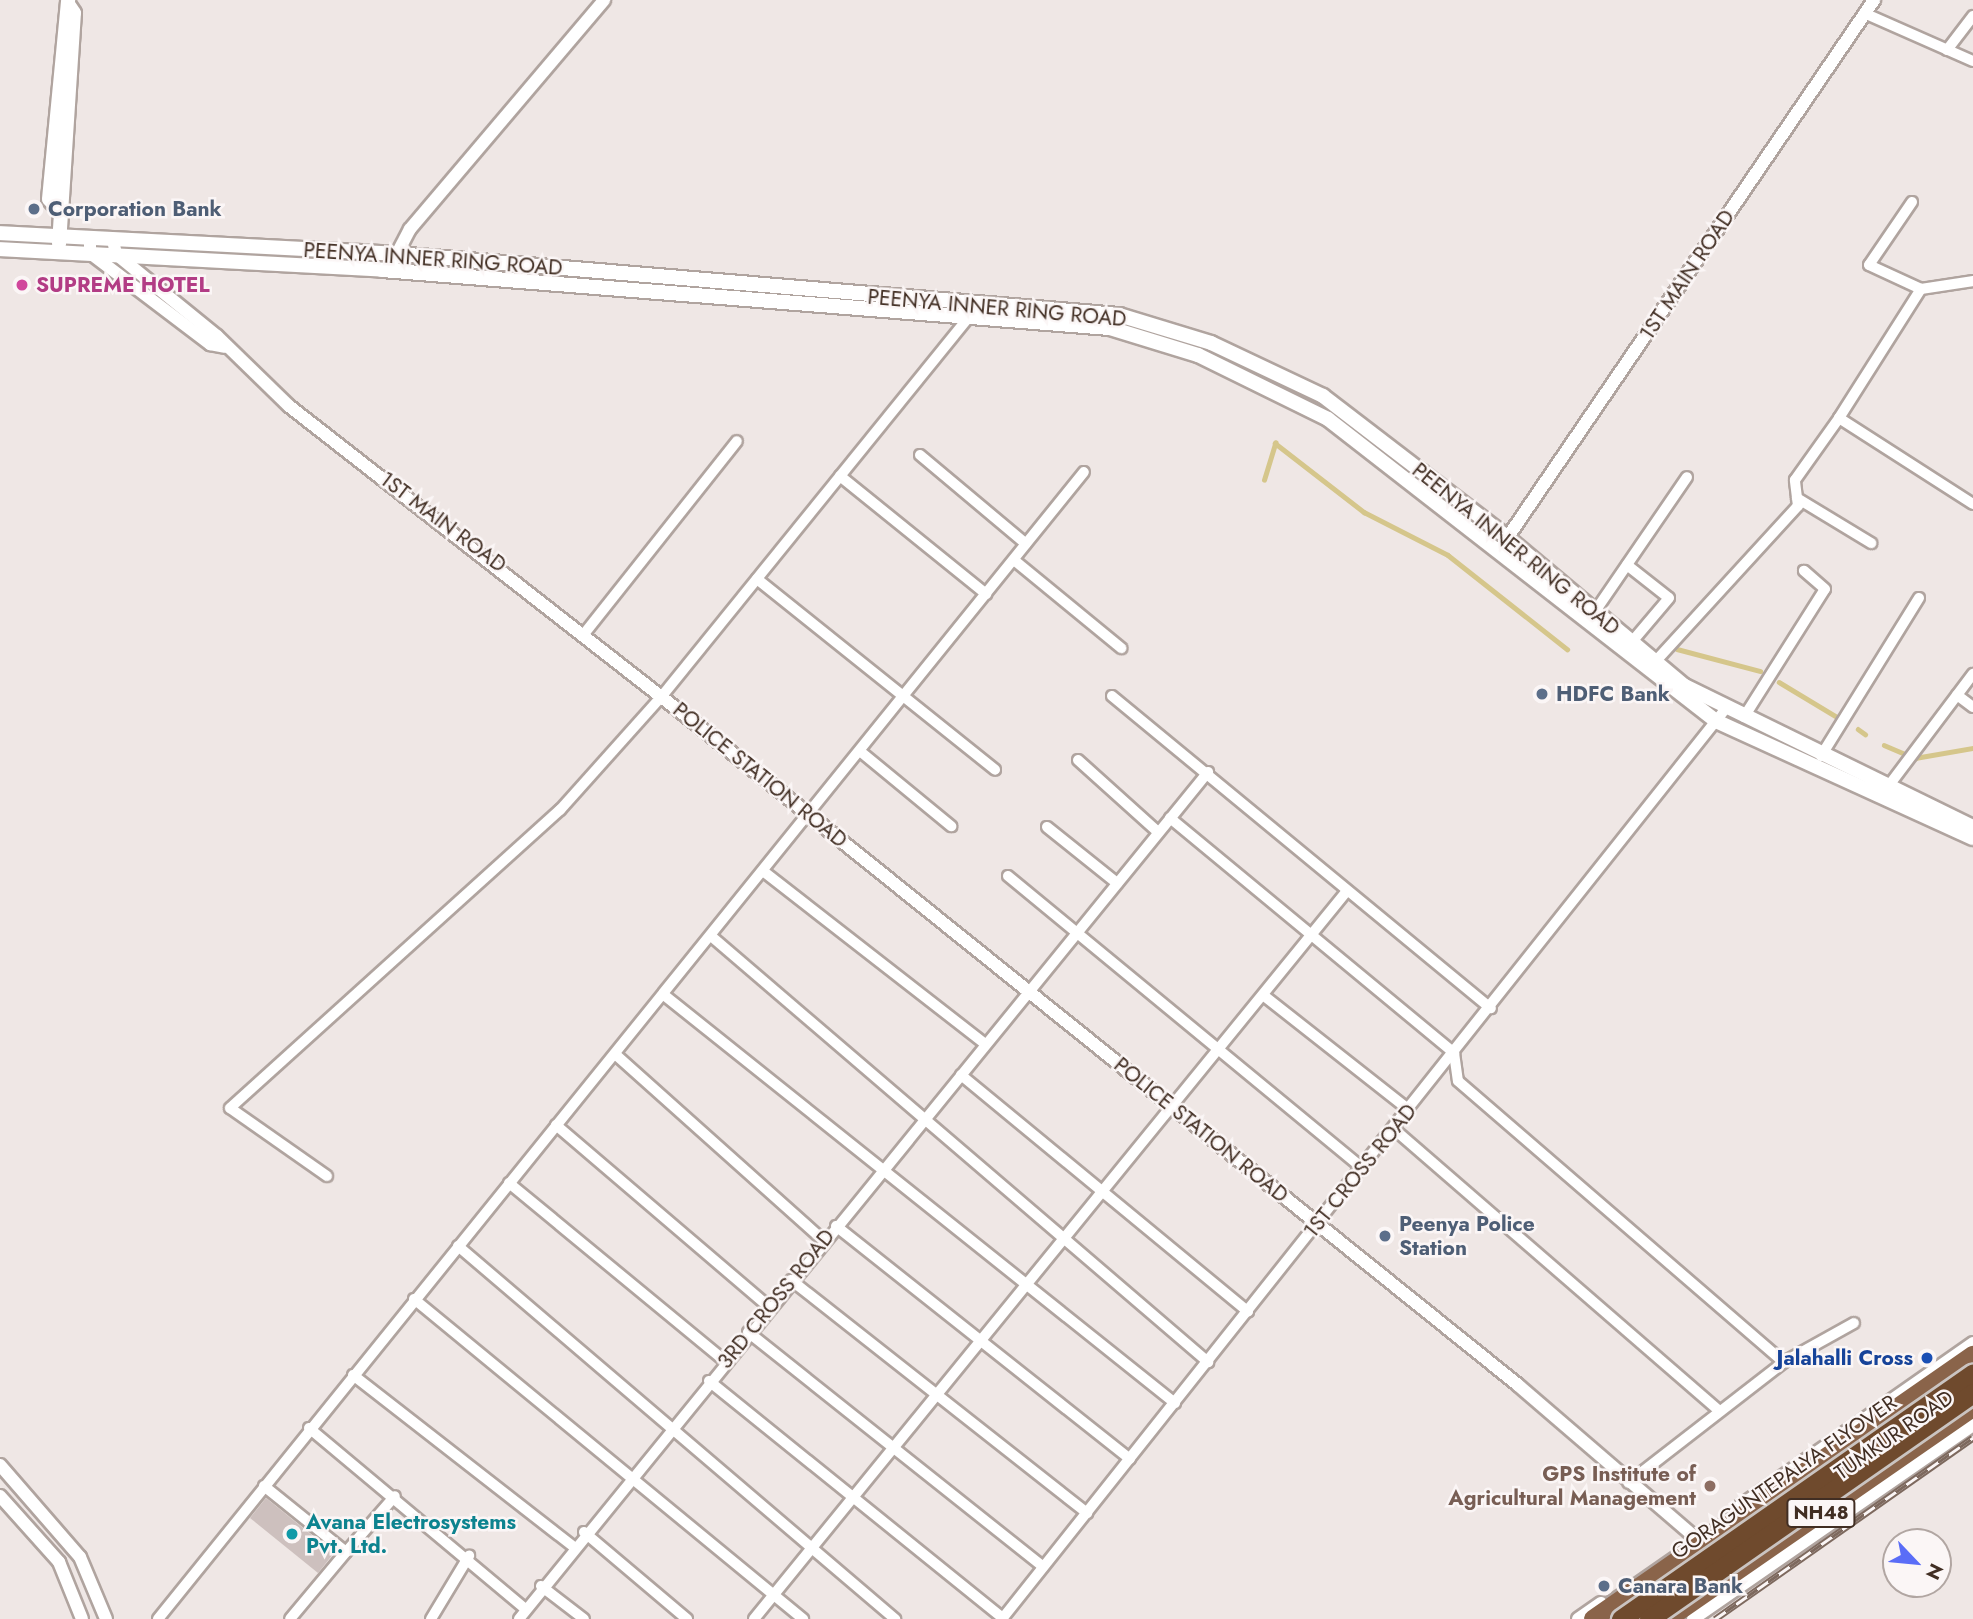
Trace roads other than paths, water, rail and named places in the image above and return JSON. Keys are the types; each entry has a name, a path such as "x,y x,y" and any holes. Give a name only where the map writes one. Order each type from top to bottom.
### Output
{"highway":[{"name":"TUMKUR ROAD","path":"1593,1619 1617,1615 1630,1593 1699,1540 1973,1355"},
{"name":"GORAGUNTEPALYA FLYOVER","path":"1617,1615 1973,1373"},
{"name":"GORAGUNTEPALYA FLYOVER","path":"1648,1619 1973,1393"},
{"name":"TUMKUR ROAD","path":"1668,1619 1973,1408"}],"main road":[{"path":"60,253 58,209 49,199 68,2"},
{"name":"PEENYA INNER RING ROAD","path":"0,233 58,236 90,246 397,254 1119,315 1211,343 1323,396 1508,538 1596,610 1654,663 1726,708 1887,788 1973,827"},
{"name":"PEENYA INNER RING ROAD","path":"0,249 60,253 90,246"},
{"name":"PEENYA INNER RING ROAD","path":"115,247 1110,328 1198,355 1328,419 1716,721 1973,838"},
{"path":"412,273 421,257"},
{"path":"1630,1593 1648,1619"}],"street":[{"path":"388,271 410,229 604,0"},
{"name":"1ST MAIN ROAD","path":"1499,550 1874,0"},
{"path":"1864,13 1973,61"},
{"path":"1947,50 1973,16"},
{"path":"1912,202 1869,265 1921,289 1973,281"},
{"name":"1ST MAIN ROAD","path":"90,246 210,344 225,347"},
{"name":"1ST MAIN ROAD","path":"115,247 289,407 662,696"},
{"path":"1654,663 1798,506 1795,480 1839,418 1921,289"},
{"path":"327,1176 230,1108 560,810 662,696 968,318"},
{"path":"1839,418 1973,504"},
{"path":"584,634 737,441"},
{"path":"920,455 1026,544"},
{"path":"158,1619 309,1428 810,815 1084,472"},
{"path":"840,476 986,594"},
{"path":"1596,610 1687,477"},
{"path":"1797,498 1871,543"},
{"path":"1014,559 1121,648"},
{"path":"1627,565 1669,598 1631,643"},
{"path":"1744,717 1825,589 1804,571"},
{"path":"757,579 906,694 995,770"},
{"path":"1821,756 1919,598"},
{"path":"1887,788 1973,674"},
{"path":"1957,695 1973,707"},
{"name":"POLICE STATION ROAD","path":"662,696 1318,1224 1699,1540 1727,1578"},
{"path":"1112,696 1208,772 1490,1008"},
{"name":"1ST CROSS ROAD","path":"1002,1619 1726,708"},
{"path":"861,752 951,826"},
{"path":"1078,760 1158,832"},
{"name":"3RD CROSS ROAD","path":"523,1607 1208,772"},
{"path":"1170,818 1454,1053 1458,1081 1784,1362"},
{"path":"1047,827 1117,883"},
{"path":"763,871 985,1044"},
{"path":"1008,876 1217,1051 1362,1167"},
{"path":"754,1619 1347,891"},
{"path":"711,936 1061,1241 1208,1362"},
{"path":"664,995 1175,1403"},
{"path":"1263,995 1409,1110"},
{"path":"615,1054 824,1241"},
{"path":"961,1074 1248,1312"},
{"path":"556,1125 769,1307"},
{"path":"1394,1129 1718,1410"},
{"path":"509,1183 725,1362"},
{"path":"836,1226 979,1343 1130,1459"},
{"path":"458,1246 672,1425 895,1619"},
{"path":"791,1280 934,1398 1087,1513"},
{"path":"414,1299 629,1479 803,1619"},
{"path":"1628,1483 1718,1410 1784,1362 1854,1323"},
{"path":"748,1332 895,1446 1044,1567"},
{"path":"1578,1619 1699,1540 1973,1343"},
{"path":"353,1375 573,1546"},
{"path":"709,1381 1002,1619"},
{"path":"1693,1619 1973,1425"},
{"path":"309,1428 468,1556 523,1607 519,1619"},
{"path":"0,1465 80,1557 106,1619"},
{"path":"264,1486 346,1552"},
{"path":"0,1496 59,1562 82,1619"},
{"path":"290,1619 395,1496"},
{"path":"584,1532 687,1619"},
{"path":"430,1619 468,1556"},
{"path":"541,1586 584,1619"}],"waterway":[{"path":"1264,480 1275,443 1364,512 1448,555 1567,649"},
{"path":"1677,649 1760,671"},
{"path":"1779,682 1839,718"},
{"path":"1858,729 1865,734"},
{"path":"1884,745 1915,758 1973,748"}],"railway":[{"path":"1715,1619 1973,1438"}],"place":[{"name":"Corporation Bank","path":"34,209"},
{"name":"SUPREME HOTEL","path":"22,285"},
{"name":"HDFC Bank","path":"1542,694"},
{"name":"Peenya Police Station","path":"1385,1236"},
{"name":"Jalahalli Cross","path":"1927,1358"},
{"name":"GPS Institute of Agricultural Management","path":"1710,1486"},
{"name":"Avana Electrosystems Pvt. Ltd.","path":"292,1534"},
{"name":"Canara Bank","path":"1604,1586"}]}
